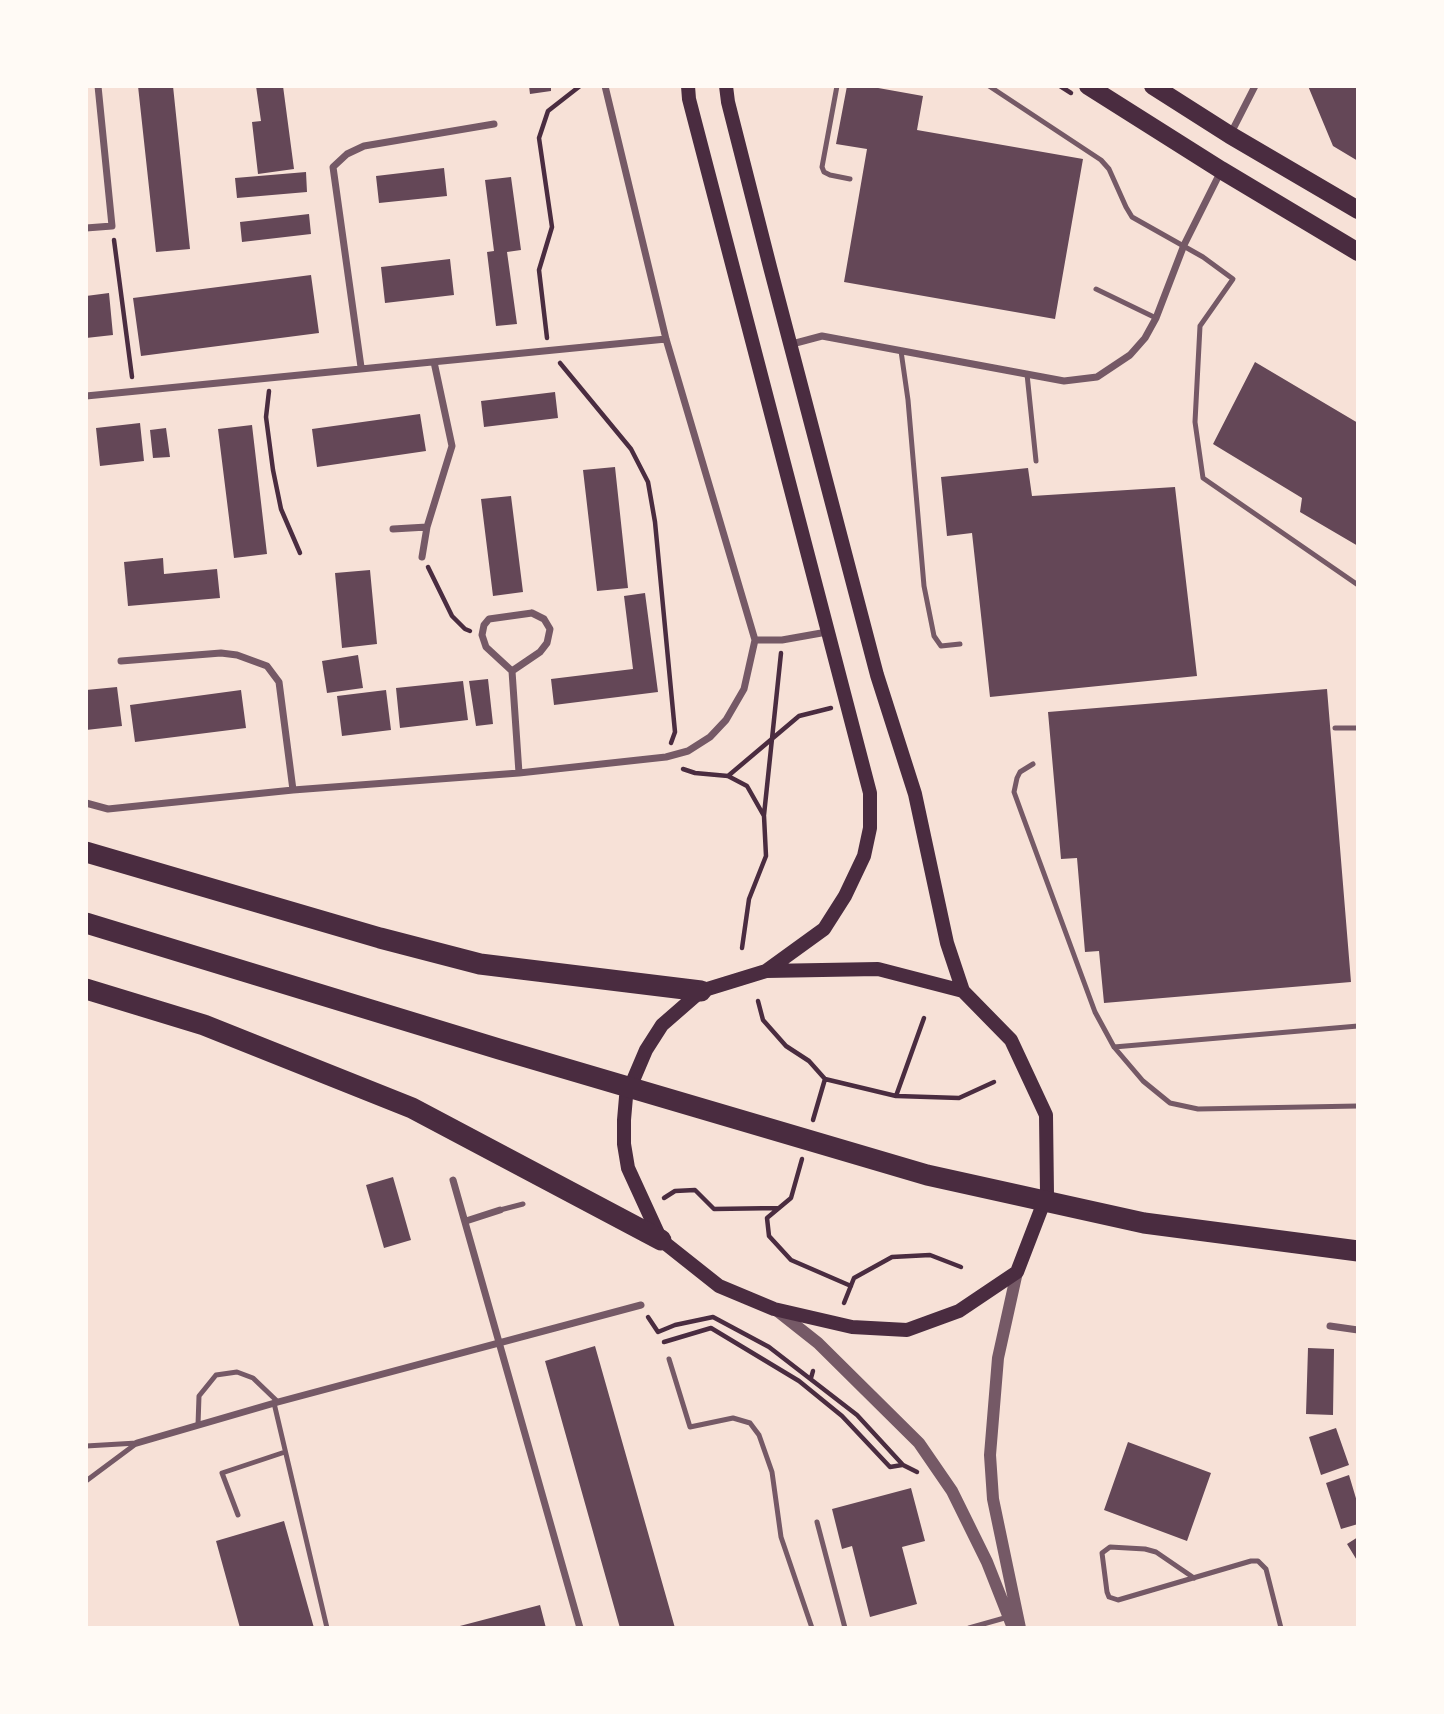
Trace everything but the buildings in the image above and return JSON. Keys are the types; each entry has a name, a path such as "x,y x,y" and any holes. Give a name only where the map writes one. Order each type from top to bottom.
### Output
{"highway":[{"path":"86,852 380,938 480,964 701,991"},
{"path":"86,923 927,1175 1144,1223 1358,1251"},
{"path":"86,989 204,1025 412,1108 661,1240"}],"main road":[{"path":"688,86 689,99 870,793 870,828 864,856 845,896 824,929 766,971"},
{"path":"726,86 731,115 877,675 915,794 947,943 963,991 1011,1040 1046,1115 1047,1194 1017,1272 958,1311 906,1329 852,1326 774,1309 719,1286 661,1240 628,1168 624,1119 626,1097 646,1050 662,1025 701,991 766,971 878,970 963,991"},
{"path":"1088,86 1358,252"},
{"path":"1153,86 1358,210"}],"street":[{"path":"86,228 112,226 99,86"},
{"path":"86,803 108,808 293,790 519,773 666,757 688,751 710,737 726,720 744,689 755,640 666,339 605,86"},
{"path":"1230,135 1255,86"},
{"path":"361,368 333,167 347,154 364,146 494,124"},
{"path":"792,344 822,336 1064,381 1097,377 1130,355 1145,338 1156,318 1184,245 1221,170"},
{"path":"86,396 666,339"},
{"path":"422,557 427,527 452,446 434,362"},
{"path":"393,529 427,527"},
{"path":"512,671 540,652 547,643 550,629 544,619 533,612 489,619 484,625 482,635 486,646 512,671 519,773"},
{"path":"755,640 782,640 827,632"},
{"path":"121,661 221,653 237,655 267,666 279,682 293,790"},
{"path":"453,1180 580,1628"},
{"path":"466,1221 500,1210"},
{"path":"1017,1272 998,1358 990,1455 993,1499 1020,1628"},
{"path":"137,1443 276,1402 641,1305"},
{"path":"774,1309 818,1343 919,1443 952,1491 987,1562 1011,1623"},
{"path":"1330,1326 1358,1330"}],"lane":[{"path":"837,86 822,167 824,172 830,175 850,178"},
{"path":"989,86 1090,150 1110,169 1132,217 1184,245 1233,279 1200,326 1195,422 1203,478 1358,585"},
{"path":"1096,289 1156,318"},
{"path":"901,351 924,586 933,636 941,646 960,644"},
{"path":"1027,374 1036,460"},
{"path":"1335,728 1358,728"},
{"path":"1033,764 1020,772 1014,792 1088,996 1114,1047 1143,1080 1170,1103 1198,1110 1358,1106"},
{"path":"1114,1047 1358,1026"},
{"path":"500,1210 523,1204"},
{"path":"669,1359 690,1427 733,1419 750,1423 759,1436 772,1472 781,1537 812,1628"},
{"path":"198,1425 199,1396 216,1375 237,1371 253,1378 276,1402 285,1452 327,1628"},
{"path":"86,1446 137,1443"},
{"path":"86,1481 137,1443"},
{"path":"238,1515 222,1473 285,1452"},
{"path":"817,1522 845,1628"},
{"path":"1194,1578 1156,1552 1145,1549 1110,1547 1102,1553 1107,1591 1109,1597 1114,1600 1194,1578 1251,1561 1263,1564 1281,1628"},
{"path":"969,1628 1011,1623"}],"path":[{"path":"580,86 548,111 539,138 552,226 539,270 549,350 631,449 648,482 655,522 675,732 666,757 674,765 695,773 728,776 747,786 764,816"},
{"path":"112,226 134,391"},
{"path":"271,378 266,417 273,470 281,509 300,553"},
{"path":"422,557 452,616 465,629 482,635"},
{"path":"742,948 749,899 766,856 764,816 774,739 782,640"},
{"path":"728,776 799,716 846,704"},
{"path":"758,1001 763,1020 786,1046 809,1061 825,1079 896,1096 960,1098 994,1082"},
{"path":"896,1096 925,1018"},
{"path":"822,1088 825,1079"},
{"path":"664,1198 675,1191 695,1190 714,1209 779,1208"},
{"path":"791,1198 767,1218 769,1236 791,1260 851,1286"},
{"path":"844,1303 854,1278 892,1257 929,1255 961,1267"},
{"path":"641,1305 658,1332 713,1317 769,1347 857,1415 903,1465 890,1467 842,1416 799,1381 711,1328 664,1342"},
{"path":"811,1378 813,1371"}]}
